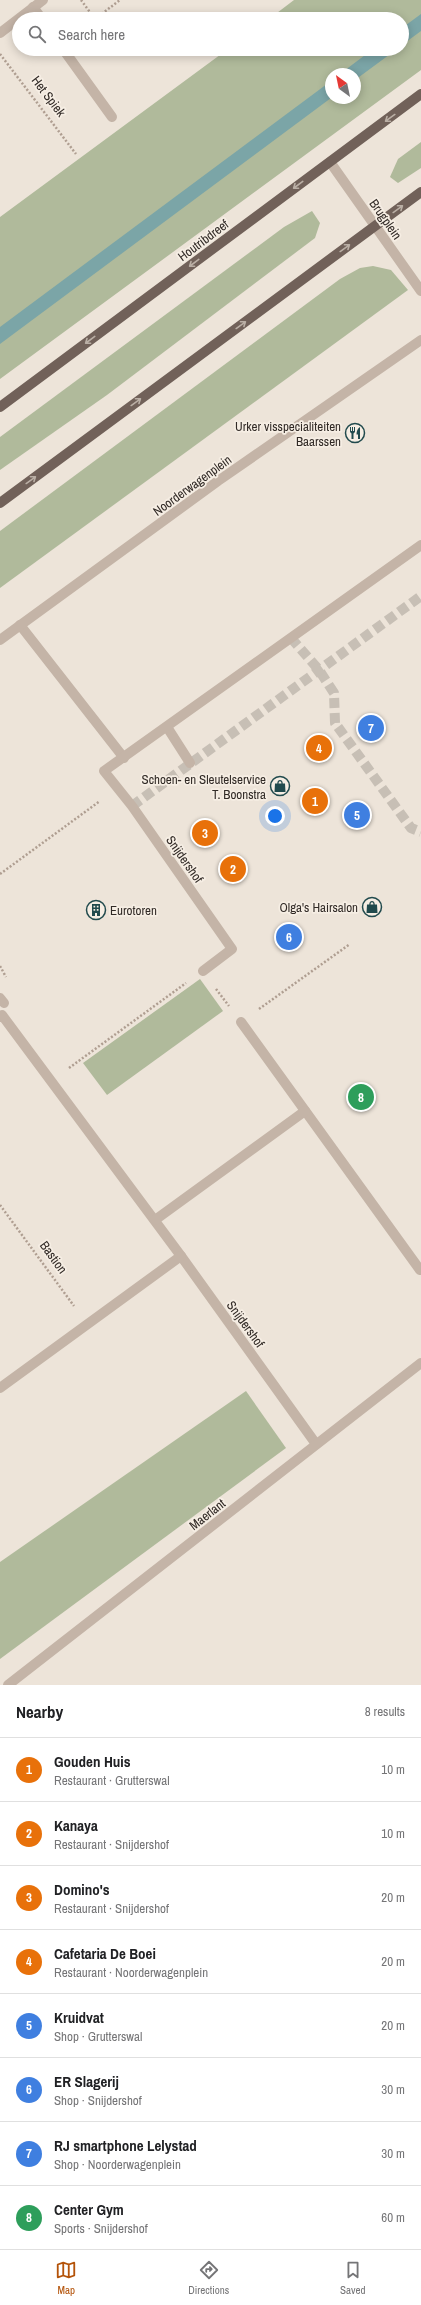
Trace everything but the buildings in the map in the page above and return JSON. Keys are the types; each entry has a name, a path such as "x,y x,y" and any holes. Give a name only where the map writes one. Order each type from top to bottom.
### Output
{"main road":[{"name":"Houtribdreef","path":"0,407 421,94"},
{"path":"0,503 421,192"}],"street":[{"path":"27,12 43,0"},
{"path":"33,7 37,12"},
{"path":"0,33 12,24"},
{"path":"68,56 112,117"},
{"name":"Brugplein","path":"330,162 421,291"},
{"name":"Noorderwagenplein","path":"0,640 218,481 421,340"},
{"path":"20,625 124,758 421,545"},
{"path":"167,727 190,763"},
{"name":"Snijdershof","path":"124,758 104,771 118,788 232,949 202,971"},
{"name":"Snijdershof","path":"1,1016 155,1220 316,1444"},
{"path":"241,1022 420,1270"},
{"path":"155,1220 305,1111"},
{"path":"0,1388 181,1256"},
{"name":"Maerlant","path":"8,1685 421,1363"}],"path":[{"path":"81,0 90,12"},
{"path":"104,12 120,0"},
{"name":"Het Spiek","path":"0,53 76,154"},
{"path":"0,874 118,788"},
{"path":"51,1081 202,971 241,1022 350,944"},
{"name":"Bastion","path":"0,1205 88,1325"}],"green space":[{"path":"294,0 421,0 421,70 0,379 0,217 218,56 409,56 409,12 278,12"},
{"path":"421,142 421,168 398,183 390,177 398,159"},
{"path":"312,211 320,223 315,238 107,395 0,470 0,437 284,227"},
{"path":"373,266 391,270 408,290 0,588 0,531 340,279 360,268"},
{"path":"200,979 223,1011 107,1095 83,1063"},
{"path":"246,1391 286,1448 0,1659 0,1562"}],"water":[{"path":"421,14 421,31 409,40 409,23"},
{"path":"364,56 388,56 361,76 361,68 348,68"},
{"path":"325,85 325,102 0,344 0,327"}],"tunnel":[{"path":"132,806 421,596"},
{"path":"291,638 319,670 334,693 335,723 411,828 421,832"}],"place":[{"name":"Urker visspecialiteiten Baarssen","path":"355,433"},
{"name":"RJ smartphone Lelystad","path":"371,728"},
{"name":"Cafetaria De Boei","path":"319,748"},
{"name":"Schoen- en Sleutelservice T. Boonstra","path":"280,786"},
{"name":"Gouden Huis","path":"315,801"},
{"name":"Kruidvat","path":"357,815"},
{"name":"Domino's","path":"205,833"},
{"name":"Kanaya","path":"233,869"},
{"name":"Olga's Hairsalon","path":"372,907"},
{"name":"Eurotoren","path":"96,910"},
{"name":"ER Slagerij","path":"289,937"},
{"name":"Center Gym","path":"361,1097"}]}
